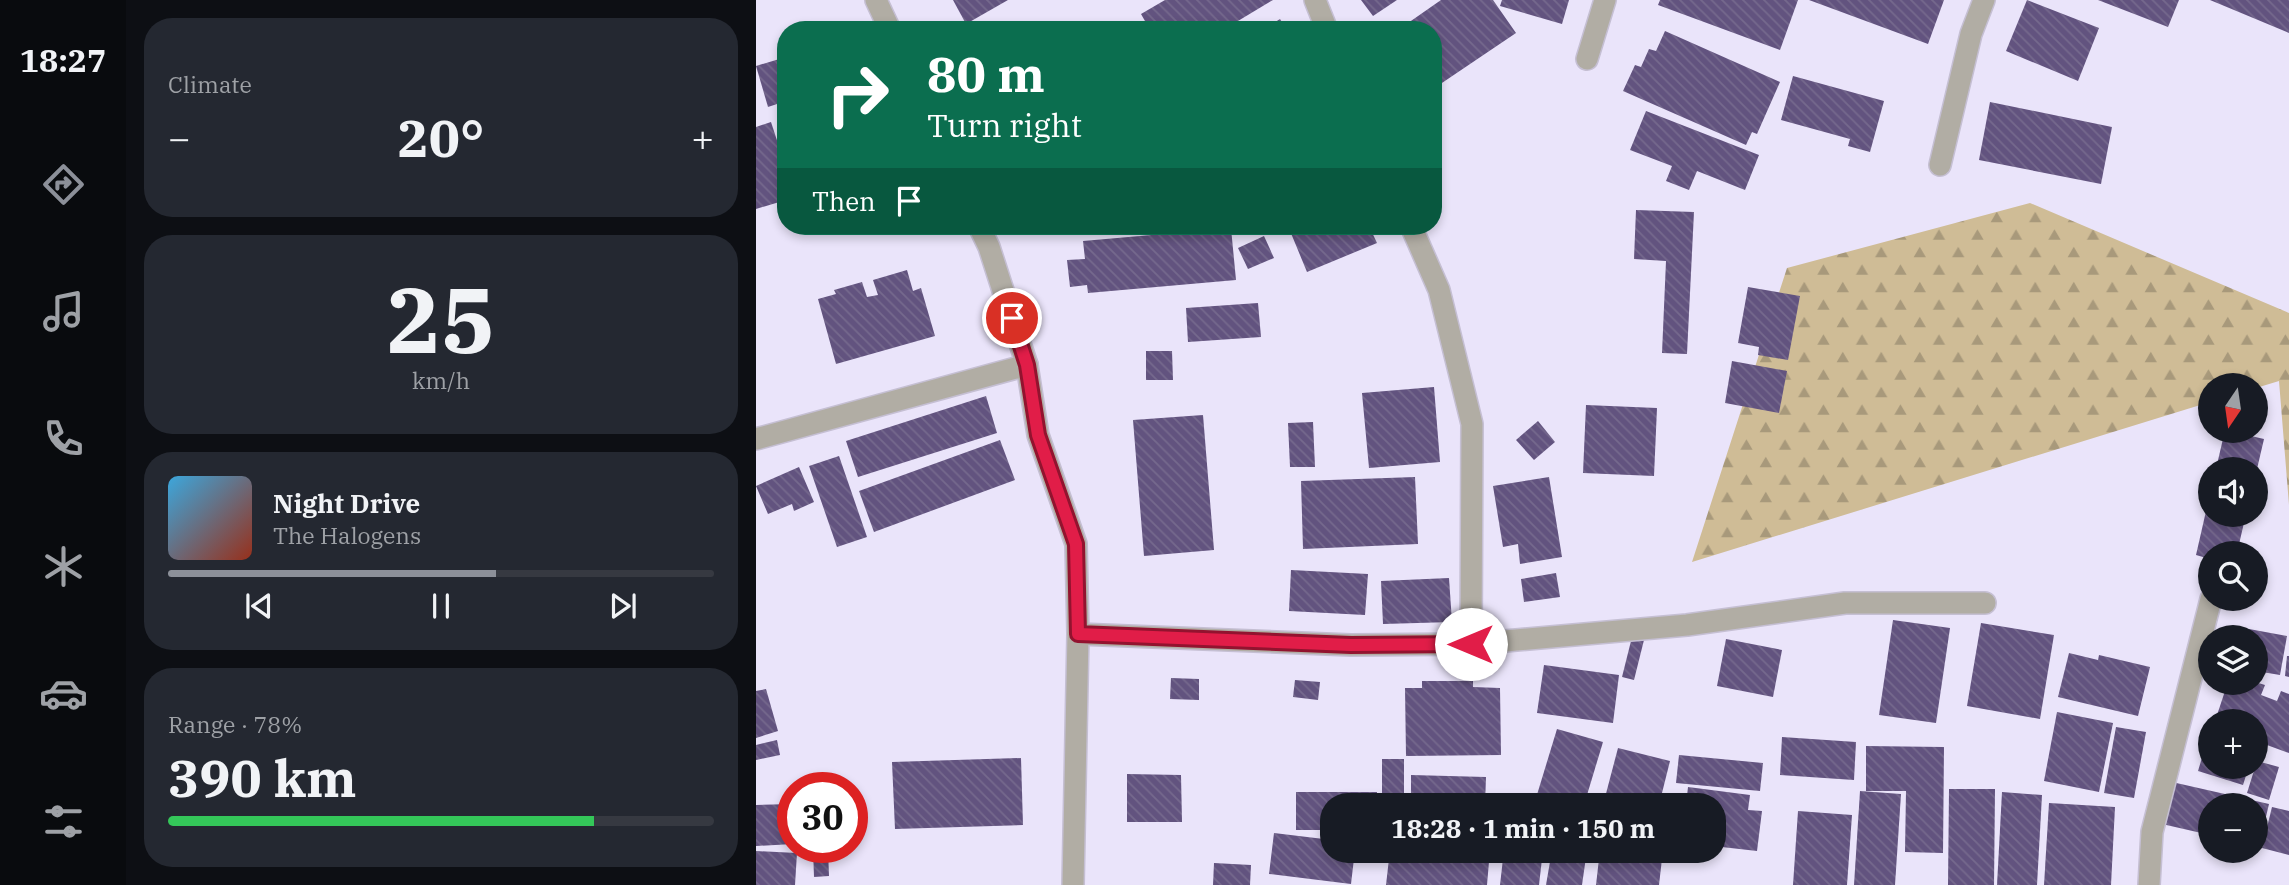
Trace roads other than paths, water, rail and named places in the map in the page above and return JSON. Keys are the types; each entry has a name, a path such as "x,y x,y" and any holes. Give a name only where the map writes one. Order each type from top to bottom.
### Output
{"street":[{"path":"876,0 886,21"},
{"path":"1315,0 1323,21"},
{"path":"1587,59 1605,0"},
{"path":"1940,165 1971,34 1984,0"},
{"path":"983,235 1027,365 1038,435 1076,544 1078,634 1073,885"},
{"path":"1415,235 1439,290 1472,424 1471,644"},
{"path":"756,439 1027,365"},
{"path":"1078,634 1351,645 1471,644 1687,625 1845,603 1985,603"},
{"path":"2149,885 2152,832 2208,611"}]}
